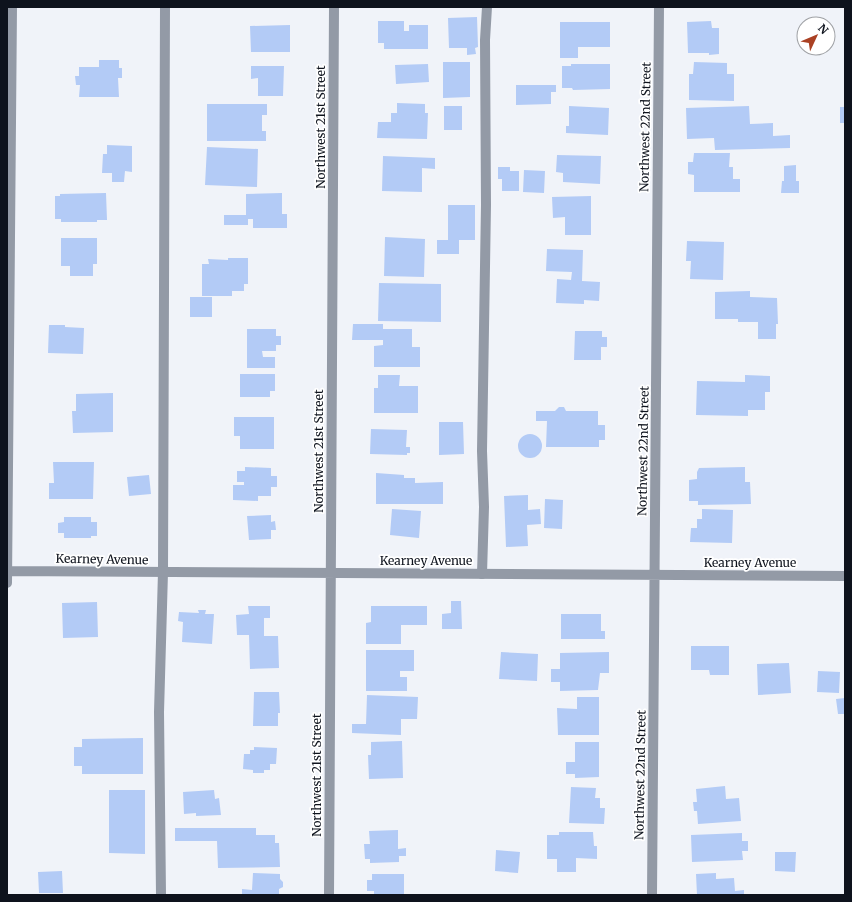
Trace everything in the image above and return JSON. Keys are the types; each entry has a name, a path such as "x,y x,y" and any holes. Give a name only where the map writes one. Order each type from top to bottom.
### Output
{"street":[{"path":"7,583 12,7"},
{"path":"161,895 159,712 163,572 165,7"},
{"name":"Northwest 21st Street","path":"329,895 334,7"},
{"path":"482,574 484,507 482,452 486,204 485,40 487,7"},
{"name":"Northwest 22nd Street","path":"652,895 660,7"},
{"name":"Kearney Avenue","path":"7,571 845,576"}],"building":[{"path":"477,17 478,47 475,48 476,54 467,55 467,48 449,48 448,18"},
{"path":"378,21 404,21 404,31 409,31 409,25 428,25 428,49 384,49 384,43 378,43"},
{"path":"711,21 712,28 719,28 719,54 709,55 709,53 688,53 687,22"},
{"path":"560,22 610,22 610,47 578,47 578,58 560,58"},
{"path":"290,25 290,52 251,52 250,26"},
{"path":"99,60 119,60 119,68 122,68 122,78 118,78 119,97 79,97 80,85 76,85 75,76 79,76 79,67 99,67"},
{"path":"443,62 470,62 470,97 443,98"},
{"path":"694,62 727,63 727,74 734,74 734,101 689,100 689,74 693,74"},
{"path":"428,64 429,82 396,84 395,65"},
{"path":"571,64 610,64 610,89 573,90 572,88 562,88 562,66 571,66"},
{"path":"251,66 284,66 283,96 258,96 258,78 251,79"},
{"path":"516,85 556,85 556,92 551,92 551,104 516,105"},
{"path":"397,103 425,104 425,113 428,113 427,139 377,138 378,122 391,122 391,113 397,113"},
{"path":"207,104 267,104 267,115 262,115 262,131 266,131 266,141 207,141"},
{"path":"444,106 462,106 462,130 444,130"},
{"path":"569,106 609,108 608,135 566,133 566,126 569,126"},
{"path":"749,106 750,124 773,123 773,136 790,135 790,148 715,150 714,138 687,139 686,108"},
{"path":"840,107 845,107 845,123 840,123"},
{"path":"107,145 132,146 132,172 125,171 124,182 112,182 112,173 102,173 103,154 107,154"},
{"path":"207,147 258,149 257,187 205,185"},
{"path":"694,153 730,153 729,167 733,167 733,179 740,179 740,192 694,192 694,175 688,174 688,162 693,162"},
{"path":"557,155 601,156 600,184 563,182 563,173 556,172"},
{"path":"383,156 435,158 435,169 422,168 422,192 382,191"},
{"path":"796,165 796,181 799,181 799,193 781,193 782,181 784,181 784,166"},
{"path":"498,167 510,167 510,171 519,171 519,191 502,191 502,179 498,179"},
{"path":"524,170 545,171 544,193 523,192"},
{"path":"106,193 107,220 97,220 97,222 61,222 61,219 55,219 55,196 60,196 60,194"},
{"path":"282,193 282,214 287,214 287,228 253,228 253,219 248,219 248,225 224,225 224,215 246,215 246,194"},
{"path":"591,196 591,235 565,235 565,217 553,218 552,197"},
{"path":"448,205 475,205 475,240 459,240 459,254 437,254 437,240 448,240"},
{"path":"385,237 425,239 424,277 384,276"},
{"path":"61,238 97,238 97,264 93,264 93,276 70,276 70,266 61,266"},
{"path":"687,241 724,242 723,280 690,279 691,261 686,261"},
{"path":"547,249 583,250 582,281 600,282 599,301 584,300 584,304 556,303 557,279 571,280 572,272 546,271"},
{"path":"228,258 248,258 248,284 244,284 244,291 232,291 232,296 202,296 202,264 209,264 208,259 228,260"},
{"path":"379,283 441,284 441,322 378,321"},
{"path":"750,291 750,297 777,298 778,324 776,324 776,339 758,339 758,322 738,322 738,319 715,319 715,292"},
{"path":"190,297 212,297 212,317 190,317"},
{"path":"353,324 383,324 383,329 412,329 412,347 420,347 420,367 374,367 374,346 383,345 383,340 352,340"},
{"path":"49,325 65,325 65,327 84,328 83,354 48,353"},
{"path":"247,329 276,329 276,336 281,336 281,345 276,345 276,351 262,351 263,357 275,357 275,368 247,368"},
{"path":"575,331 602,331 602,337 607,337 607,347 601,347 601,360 574,360"},
{"path":"240,374 275,374 275,391 270,391 270,397 240,397"},
{"path":"378,375 400,375 399,386 418,386 418,413 374,413 374,388 378,388"},
{"path":"745,375 770,376 770,392 765,392 765,410 748,410 748,416 696,415 697,381 745,382"},
{"path":"113,393 113,432 73,433 72,411 76,411 76,394"},
{"path":"559,407 564,407 566,411 598,411 598,425 605,425 605,440 599,440 599,447 546,447 547,421 536,421 536,411 555,411"},
{"path":"234,417 274,417 274,449 240,449 240,436 234,436"},
{"path":"439,422 463,422 464,454 439,455"},
{"path":"371,429 407,430 406,447 410,447 410,453 407,453 407,455 370,454"},
{"path":"530,434 539,437 542,446 539,455 530,458 521,455 518,446 521,437"},
{"path":"53,462 94,462 93,499 49,499 49,483 54,483"},
{"path":"245,467 271,468 271,476 277,476 277,487 271,487 271,496 258,496 258,501 233,500 233,485 244,485 244,482 237,482 237,471 245,471"},
{"path":"745,467 745,482 750,482 751,504 698,505 698,501 689,501 689,480 697,479 697,472 699,468"},
{"path":"376,473 404,475 404,478 415,478 415,483 443,482 443,504 376,504"},
{"path":"149,475 151,494 129,496 127,477"},
{"path":"528,495 528,510 540,509 541,524 527,525 528,546 506,547 504,496"},
{"path":"545,499 563,500 562,529 544,528"},
{"path":"392,509 421,511 419,538 390,535"},
{"path":"702,509 733,510 732,543 690,542 691,528 697,528 697,519 702,519"},
{"path":"271,515 271,522 275,521 276,530 271,530 271,539 249,540 247,516"},
{"path":"64,517 91,517 91,522 97,522 97,536 91,536 91,538 64,538 64,533 58,533 58,523 64,522"},
{"path":"451,601 461,601 462,629 442,629 442,614 451,613"},
{"path":"97,602 98,637 63,638 62,603"},
{"path":"248,606 270,606 270,618 264,618 264,636 278,636 279,668 250,669 249,635 237,635 236,615 249,614"},
{"path":"371,606 427,606 427,625 401,625 401,644 366,644 366,623 371,622"},
{"path":"198,610 206,610 205,614 214,614 212,644 182,642 183,622 178,621 179,612 199,613"},
{"path":"561,614 601,614 601,631 605,631 605,639 561,639"},
{"path":"691,646 729,646 729,675 710,675 709,670 691,670"},
{"path":"366,650 414,650 414,671 400,671 400,677 407,677 407,691 366,691"},
{"path":"501,652 538,654 537,681 499,679"},
{"path":"609,652 609,673 600,673 598,690 560,691 560,682 551,682 551,669 560,669 560,653"},
{"path":"789,663 791,693 758,695 757,664"},
{"path":"818,671 840,672 839,693 817,692"},
{"path":"254,692 279,692 280,713 278,713 278,726 253,726"},
{"path":"367,695 418,697 417,719 401,719 401,735 352,733 352,724 366,724"},
{"path":"577,697 599,697 599,735 558,735 557,708 577,709"},
{"path":"845,698 845,714 838,714 836,699"},
{"path":"143,738 143,774 82,774 82,766 74,766 74,747 82,747 82,739"},
{"path":"402,741 403,778 369,779 368,755 371,755 371,742"},
{"path":"575,742 599,742 599,777 575,778 575,774 566,774 566,762 575,762"},
{"path":"254,747 277,748 276,764 270,764 270,770 264,770 264,773 253,773 253,770 243,769 244,754 250,754 250,750 254,750"},
{"path":"725,786 726,799 739,798 741,821 698,824 697,811 694,811 693,802 697,802 696,789"},
{"path":"571,787 596,788 595,798 600,798 600,808 605,808 604,824 569,823"},
{"path":"109,790 145,790 145,854 109,853"},
{"path":"214,790 215,799 219,798 221,815 196,816 196,813 184,814 183,792"},
{"path":"175,828 256,828 256,835 275,835 275,843 279,843 280,867 218,868 217,841 175,841"},
{"path":"398,830 398,849 406,848 406,856 399,856 399,862 370,863 370,859 365,859 364,844 370,844 369,831"},
{"path":"559,832 593,832 594,846 597,846 597,859 576,858 576,872 557,872 557,859 547,859 547,835 559,835"},
{"path":"742,833 742,841 748,841 748,851 742,851 743,860 692,862 691,835"},
{"path":"496,850 520,852 518,873 495,871"},
{"path":"775,852 796,852 795,872 775,871"},
{"path":"62,871 63,893 39,893 38,872"},
{"path":"253,873 280,874 283,887 279,889 279,895 242,895 242,889 252,890"},
{"path":"716,873 716,879 734,878 735,891 744,890 744,895 697,895 696,874"},
{"path":"372,874 404,874 404,895 374,895 374,891 367,891 367,880 372,880"}]}
